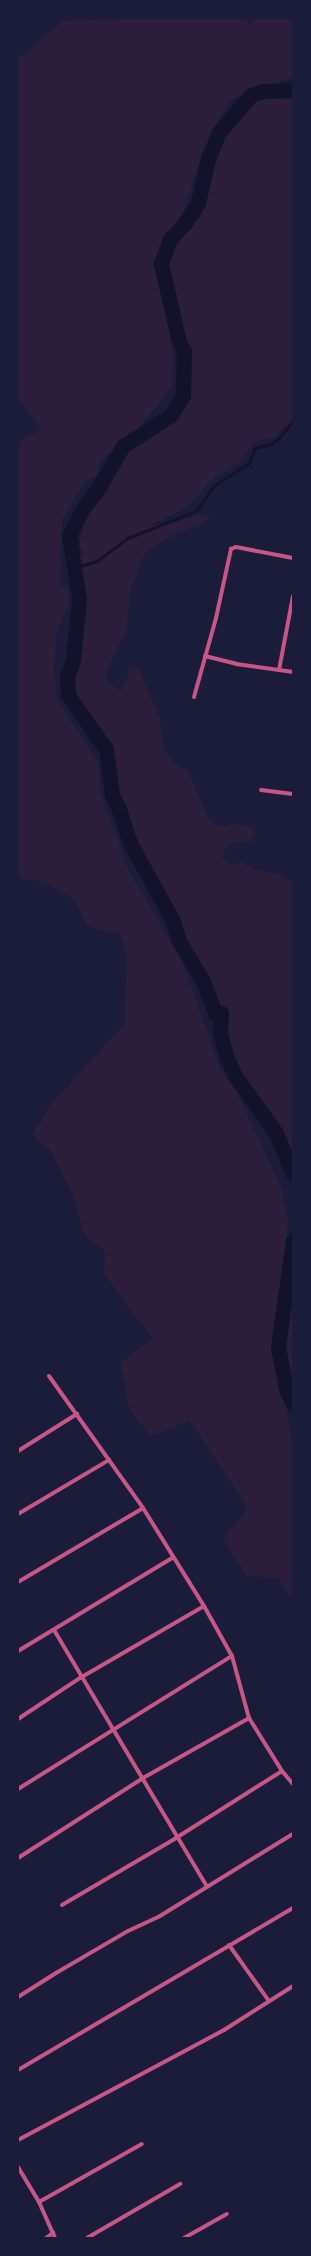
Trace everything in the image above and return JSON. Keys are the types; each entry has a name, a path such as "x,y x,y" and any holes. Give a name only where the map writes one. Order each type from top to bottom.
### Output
{"street":[{"path":"194,697 231,549 236,547 293,558"},
{"path":"280,670 293,596"},
{"path":"205,656 236,664 293,672"},
{"path":"261,790 293,794"},
{"path":"49,1376 143,1508 172,1558 204,1606 232,1656 249,1718 282,1771 293,1784"},
{"path":"18,1451 76,1414"},
{"path":"18,1514 109,1460"},
{"path":"18,1582 143,1508"},
{"path":"18,1651 172,1558"},
{"path":"18,1719 80,1678 204,1606"},
{"path":"54,1630 80,1678 143,1778 176,1838 207,1887"},
{"path":"18,1788 113,1731 232,1656"},
{"path":"18,1858 143,1778 249,1718"},
{"path":"62,1905 176,1838 282,1771"},
{"path":"18,1997 56,1972 128,1931 160,1916 293,1834"},
{"path":"18,2070 293,1908"},
{"path":"229,1945 269,2001"},
{"path":"18,2140 224,2030 293,1986"},
{"path":"39,2202 142,2144"},
{"path":"19,2170 39,2202 54,2236 46,2238"},
{"path":"87,2238 180,2184"},
{"path":"184,2238 227,2214"}],"shaded area":[{"path":"148,18 245,18 249,24 256,18 293,18 293,77 230,100 203,151 184,210 153,261 173,339 172,387 129,440 100,460 98,475 85,481 62,521 60,584 68,588 69,603 57,633 54,668 57,698 98,763 101,794 129,871 182,961 220,1069 238,1094 282,1189 288,1222 275,1340 293,1446 293,1601 278,1578 246,1576 223,1538 246,1512 244,1502 190,1421 150,1436 129,1408 120,1363 153,1338 133,1314 104,1273 105,1252 102,1247 91,1242 84,1233 73,1195 51,1151 38,1142 33,1134 50,1105 124,1025 127,957 120,934 88,927 73,898 43,882 18,878 18,442 41,429 21,401 18,401 18,57 30,50 61,21"},
{"path":"262,97 293,98 293,427 285,425 276,437 253,442 240,462 214,478 186,508 150,525 165,525 197,515 212,516 205,522 171,536 146,552 130,591 127,628 106,673 107,680 114,687 121,689 127,681 129,666 138,668 160,718 164,750 174,763 188,771 210,821 219,826 235,824 252,827 255,834 250,841 232,843 226,848 223,857 228,863 235,864 242,861 255,870 277,873 293,882 293,1162 277,1126 241,1076 227,1037 226,1013 215,1003 207,980 182,937 177,919 159,889 158,881 140,855 118,795 110,751 79,703 74,688 73,673 83,605 79,560 84,552 80,549 80,542 85,519 107,492 125,454 167,425 184,407 189,361 187,347 183,341 182,318 171,292 168,260 180,238 201,216 211,160 239,118 255,99"},
{"path":"293,1274 293,1394 287,1376 283,1338"}],"waterway":[{"path":"293,90 263,91 251,95 219,132 208,159 198,203 185,223 170,239 161,264 179,342 184,351 183,395 171,415 123,446 98,488 85,505 69,535 79,598 73,660 67,677 68,695 106,749 112,795 119,809 130,843 173,921 179,941 203,981 215,1013 221,1013 220,1033 226,1056 236,1077 276,1133 293,1174"},
{"path":"75,568 97,561 128,538 196,511 215,485 249,463 255,448 271,444 278,439 293,421"},
{"path":"293,1241 278,1347 286,1389 293,1404"}]}
